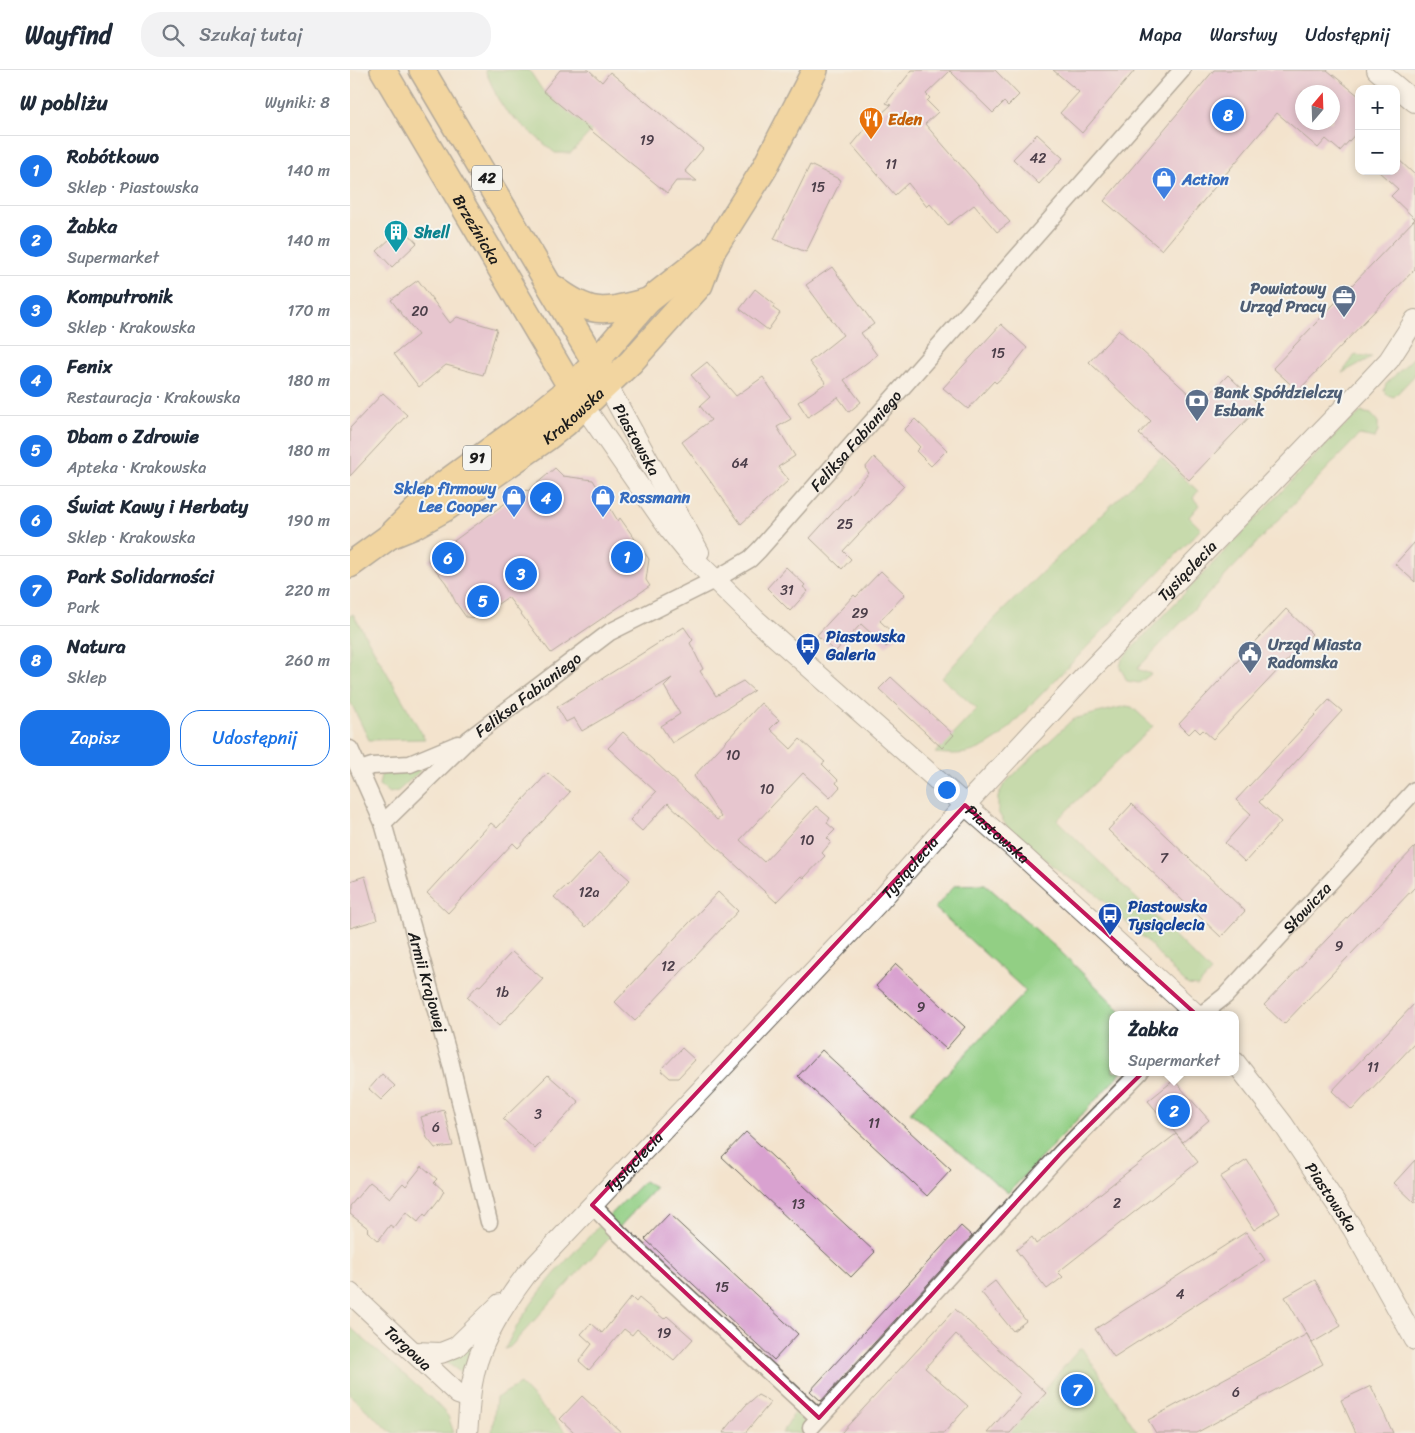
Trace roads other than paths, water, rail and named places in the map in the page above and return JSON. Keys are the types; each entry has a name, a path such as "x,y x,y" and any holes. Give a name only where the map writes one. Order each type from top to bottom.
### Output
{"main road":[{"name":"Brzeźnicka","path":"383,70 577,397"},
{"name":"42","path":"422,70 596,363"},
{"name":"Krakowska","path":"577,397 608,384 631,362 700,284 713,250 764,169 815,70"},
{"name":"Krakowska","path":"350,565 390,536 412,527 446,508 547,438 577,397 596,363 648,301 713,250"},
{"path":"552,287 571,301 593,310 612,310 648,301"},
{"path":"596,363 608,384"}],"street":[{"name":"Feliksa Fabianiego","path":"383,823 469,739 610,632 713,576 750,559 1182,70"},
{"path":"1377,70 1412,94"},
{"name":"Tysiąclecia","path":"470,1398 480,1354 513,1293 526,1275 879,902 965,805 1085,676 1389,360 1415,320"},
{"name":"Tysiąclecia","path":"1389,360 1415,344"},
{"name":"Piastowska","path":"608,384 713,576"},
{"name":"Piastowska","path":"577,397 668,529 691,556 755,619 965,805 1193,1011"},
{"name":"Feliksa Fabianiego","path":"360,770 372,766 415,762 469,739"},
{"name":"Armii Krajowej","path":"350,749 383,823 451,1064 489,1222"},
{"name":"Słowicza","path":"1206,1011 1225,996 1413,796"},
{"name":"Piastowska","path":"1239,1067 1283,1124 1353,1229 1415,1340"},
{"path":"592,1205 815,1422 1062,1152 1136,1076"},
{"name":"Targowa","path":"350,1293 458,1394 470,1398"},
{"path":"414,1352 441,1353 456,1347 513,1293"},
{"path":"467,1433 470,1398"}],"place":[{"name":"Natura","path":"1228,115"},
{"name":"Eden","path":"871,140"},
{"name":"Action","path":"1164,200"},
{"name":"Shell","path":"396,253"},
{"name":"Powiatowy Urząd Pracy","path":"1344,318"},
{"name":"Bank Spółdzielczy Esbank","path":"1197,422"},
{"name":"Fenix","path":"546,498"},
{"name":"Sklep firmowy Lee Cooper","path":"514,518"},
{"name":"Rossmann","path":"603,518"},
{"name":"Robótkowo","path":"627,557"},
{"name":"Świat Kawy i Herbaty","path":"448,558"},
{"name":"Komputronik","path":"521,574"},
{"name":"Dbam o Zdrowie","path":"483,601"},
{"name":"Piastowska Galeria","path":"808,666"},
{"name":"Urząd Miasta Radomska","path":"1250,674"},
{"name":"Piastowska Tysiąclecia","path":"1110,936"},
{"name":"Żabka","path":"1174,1111"},
{"name":"Park Solidarności","path":"1077,1390"}]}
